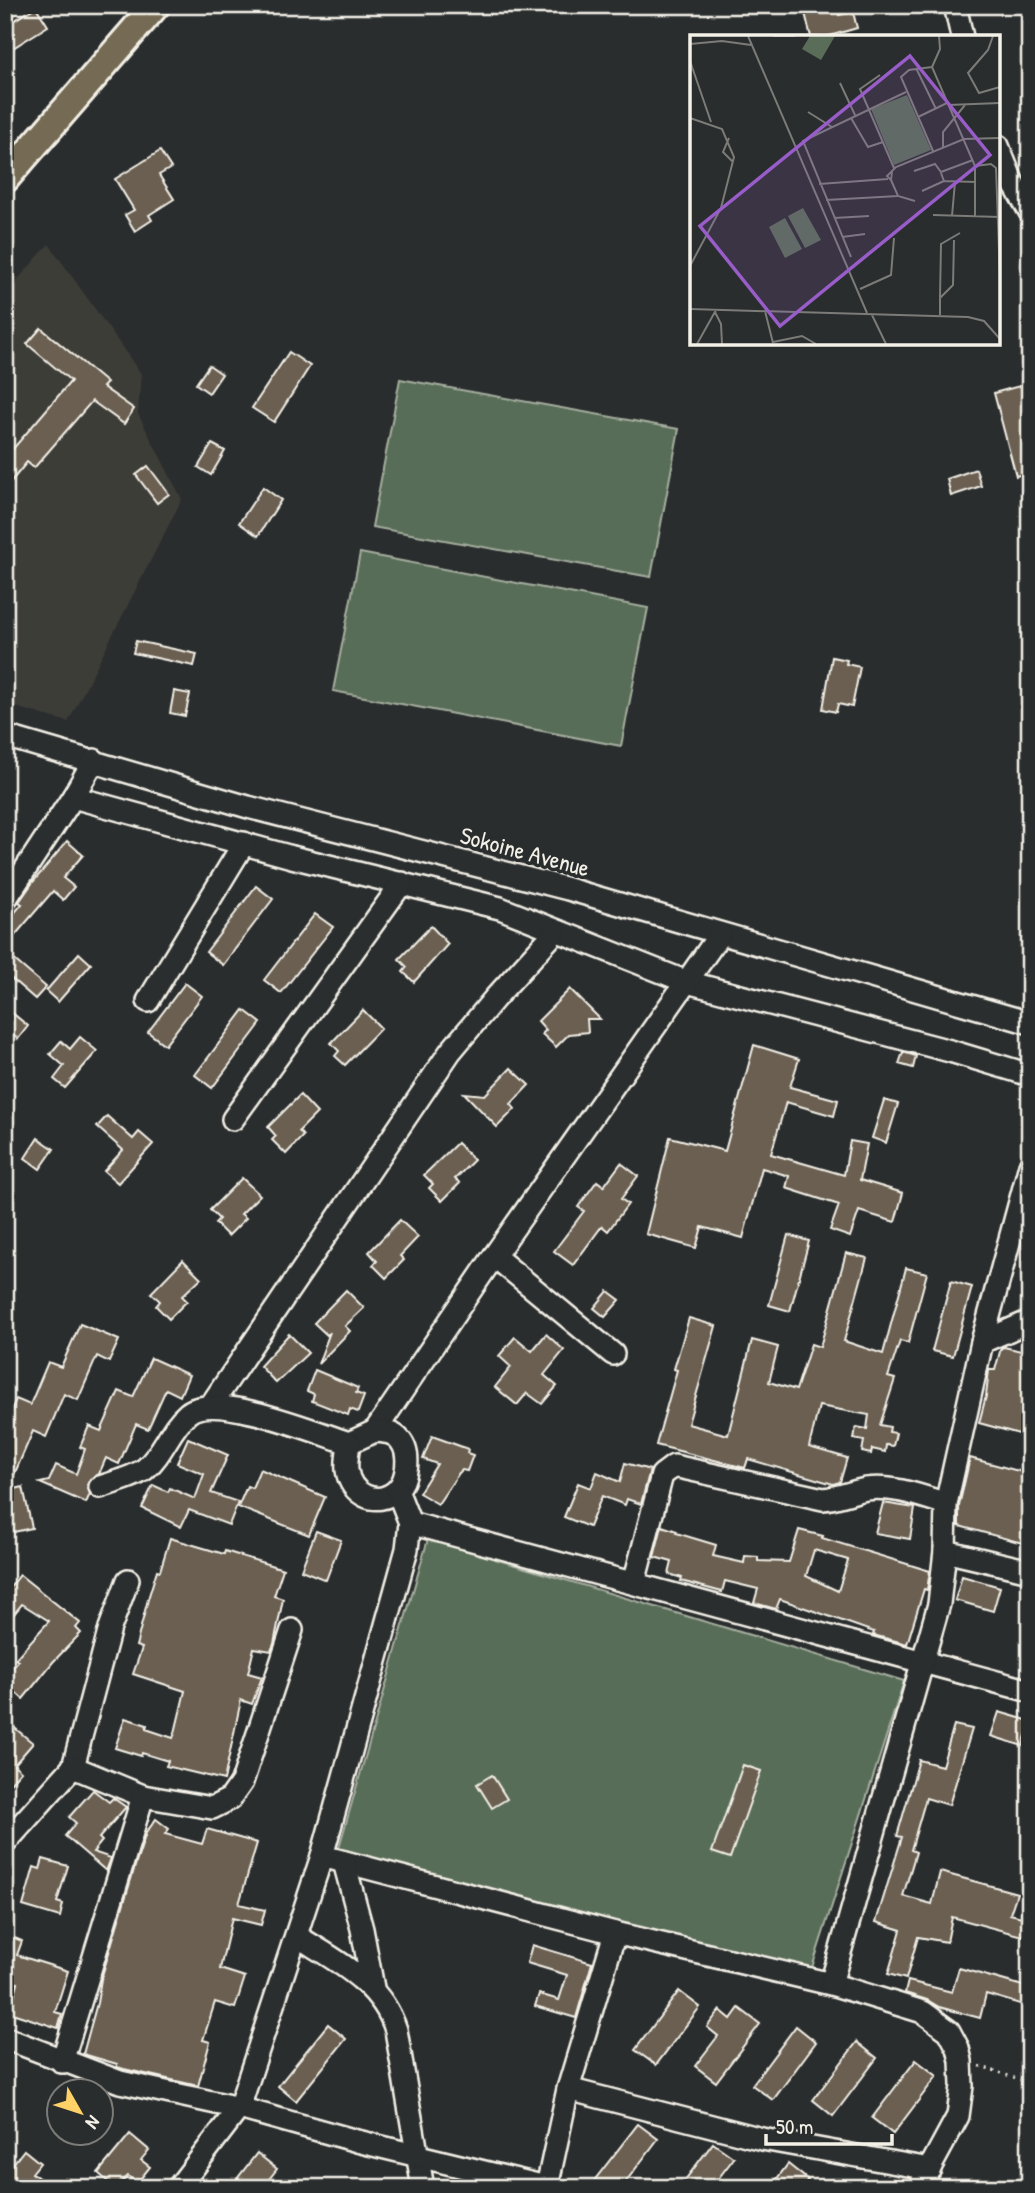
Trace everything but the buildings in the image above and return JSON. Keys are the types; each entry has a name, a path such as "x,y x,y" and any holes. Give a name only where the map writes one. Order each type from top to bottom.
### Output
{"main road":[{"path":"5,179 156,5"}],"street":[{"path":"955,5 962,35"},
{"path":"1000,151 1012,181 1030,212"},
{"name":"Sokoine Avenue","path":"5,736 248,807 568,889 1030,1023"},
{"path":"5,900 73,797 94,760"},
{"path":"73,797 499,908 687,982 950,1051 1030,1075"},
{"path":"148,1001 244,843"},
{"path":"233,1119 402,883"},
{"path":"211,1405 450,1052 556,931"},
{"path":"375,1431 720,934"},
{"path":"831,1984 939,1604 945,1551 946,1504 982,1342 1030,1166"},
{"path":"494,1256 612,1354"},
{"path":"982,1342 1030,1321"},
{"path":"349,1443 347,1469 350,1481 359,1492 370,1499 383,1498 397,1490 404,1479 407,1462 398,1422 401,1392"},
{"path":"100,1487 142,1471 190,1410 211,1405 229,1406 349,1443 375,1431 389,1432 400,1438"},
{"path":"634,1583 662,1475 674,1466 823,1499 840,1498 864,1489 876,1489 916,1495 946,1504"},
{"path":"178,2188 239,2108 297,1936 322,1856 407,1549 410,1523 397,1490"},
{"path":"410,1523 1030,1691"},
{"path":"945,1551 1030,1571"},
{"path":"8,1835 73,1767 110,1628 128,1580"},
{"path":"73,1767 143,1796 212,1808 230,1799 243,1782 292,1630"},
{"path":"62,2062 143,1796"},
{"path":"322,1856 615,1933 831,1984 923,2012 949,2031 958,2048 962,2085 957,2116 919,2188"},
{"path":"344,1862 362,1929 373,1988"},
{"path":"7,2043 120,2082 239,2108 538,2186 615,1933"},
{"path":"297,1936 373,1988 386,2006 396,2030 423,2188"},
{"path":"568,2089 762,2139 930,2169"}],"path":[{"path":"961,2061 1030,2083"}],"shaded area":[{"path":"49,244 141,374 138,414 182,499 68,722 5,704 5,294"}],"green space":[{"path":"400,379 679,429 651,577 372,527"},
{"path":"360,553 648,608 621,746 333,691"},
{"path":"428,1539 904,1681 808,1980 338,1851"}]}
